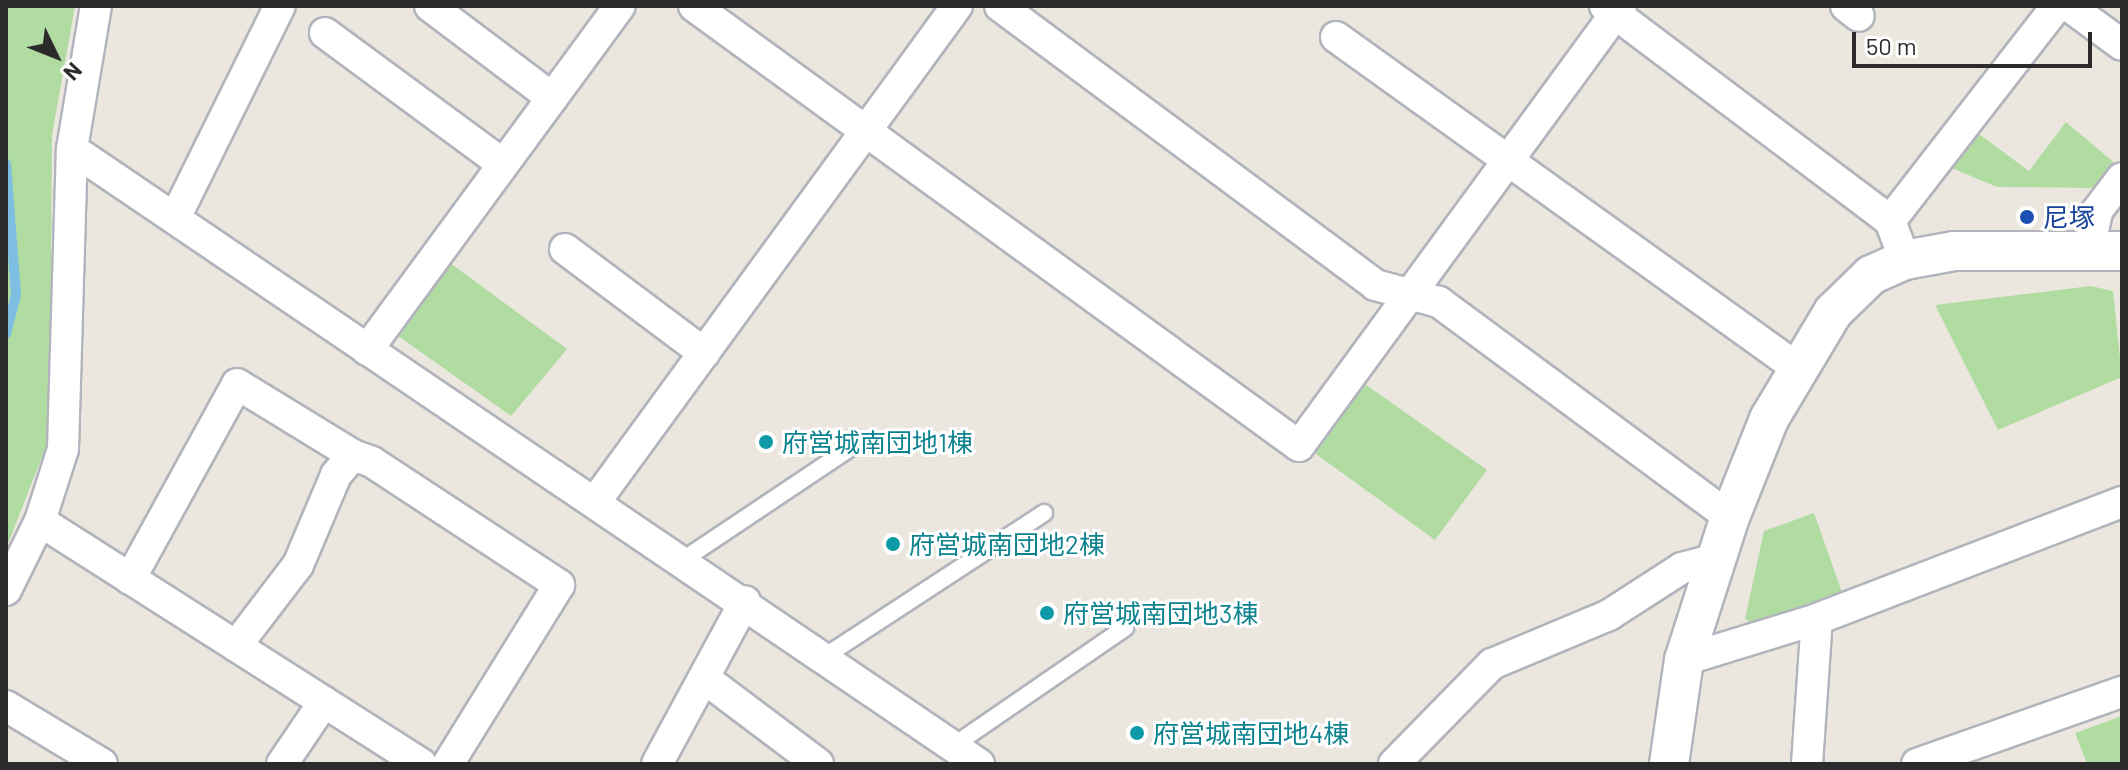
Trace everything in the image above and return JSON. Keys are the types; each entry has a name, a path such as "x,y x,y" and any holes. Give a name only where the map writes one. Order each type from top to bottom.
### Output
{"street":[{"path":"6,590 40,521 63,449 72,149 96,6"},
{"path":"177,214 280,6"},
{"path":"430,6 552,98"},
{"path":"367,350 620,6"},
{"path":"694,6 1299,446 1614,9 1890,221 1905,260"},
{"path":"595,502 957,6"},
{"path":"1000,6 1375,285 1439,302 1730,517"},
{"path":"1890,221 2057,6"},
{"path":"2069,6 2122,45"},
{"path":"325,33 503,164"},
{"path":"1336,37 1796,367"},
{"path":"72,149 177,214 367,350 745,601 979,764"},
{"path":"1669,764 1684,660 1730,517 1796,367 1833,312 1871,275 1905,260 1954,251 2105,251 2097,211 2122,178"},
{"path":"565,249 704,353"},
{"path":"130,579 237,384 559,585 448,764"},
{"path":"236,646 298,565 336,475 353,455"},
{"path":"1684,660 1817,619 2122,502"},
{"path":"40,521 421,764"},
{"path":"1394,764 1492,664 1609,615 1682,568 1716,559"},
{"path":"657,764 745,601"},
{"path":"1807,764 1817,619"},
{"path":"704,678 818,764"},
{"path":"1917,764 2122,692"},
{"path":"282,764 324,702"},
{"path":"6,706 102,764"}],"lane":[{"path":"683,560 855,445"},
{"path":"824,657 1044,513"},
{"path":"953,746 1125,628"}],"green space":[{"path":"6,6 75,6 52,135 50,436 6,549"},
{"path":"2066,122 2117,165 2100,188 1997,187 1952,168 1979,134 2029,171"},
{"path":"446,260 567,349 511,416 394,333"},
{"path":"2091,286 2113,291 2122,377 1998,430 1935,305"},
{"path":"1362,382 1487,470 1435,540 1309,449"},
{"path":"1814,513 1844,598 1760,628 1745,619 1764,531"},
{"path":"2122,716 2122,764 2087,764 2075,733"}],"waterway":[{"path":"6,164 16,295 6,334"}],"place":[{"name":"尼塚","path":"2027,217"},
{"name":"府営城南団地1棟","path":"766,442"},
{"name":"府営城南団地2棟","path":"893,544"},
{"name":"府営城南団地3棟","path":"1047,613"},
{"name":"府営城南団地4棟","path":"1137,733"}]}
